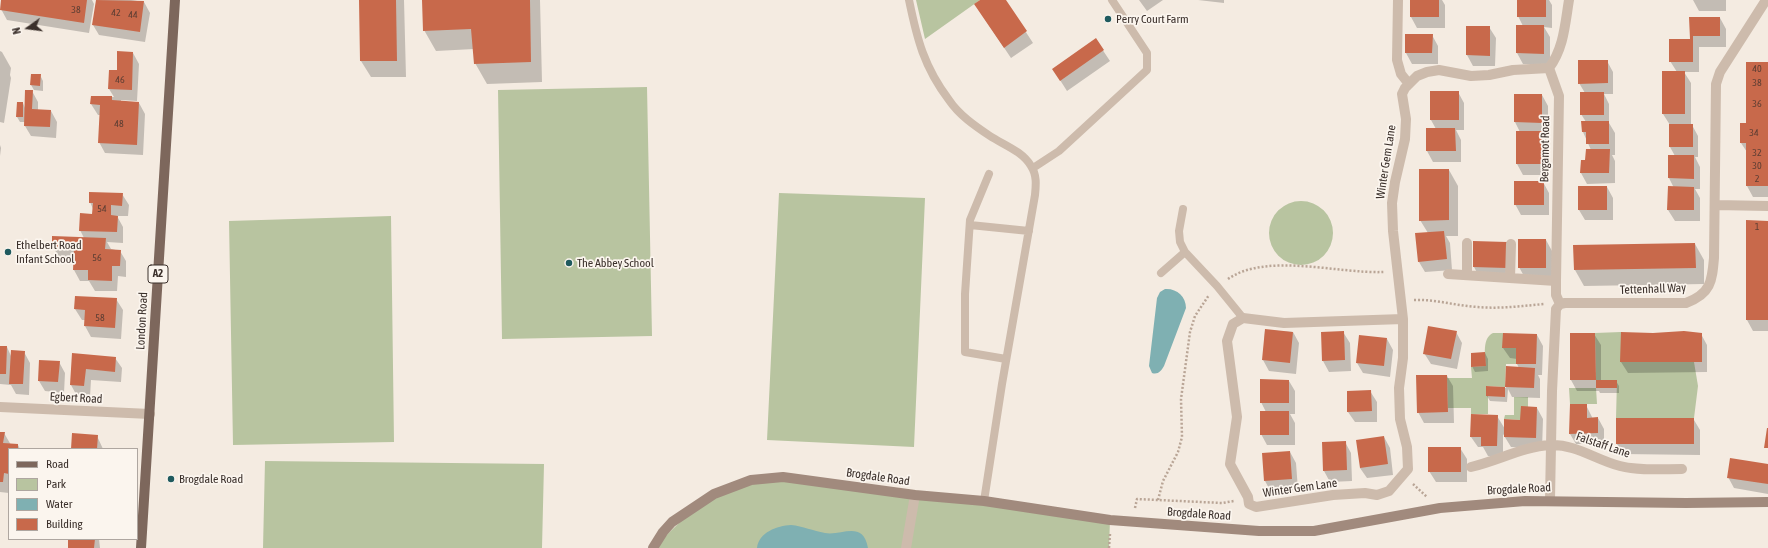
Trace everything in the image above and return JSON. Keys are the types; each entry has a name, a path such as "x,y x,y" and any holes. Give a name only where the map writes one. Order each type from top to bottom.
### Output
{"main road":[{"name":"London Road","path":"142,548 175,0"}],"street":[{"path":"1398,0 1397,60 1401,74 1409,84 1422,74 1438,70 1471,76 1489,75 1513,70 1549,68 1557,58 1563,40 1569,0"},
{"name":"Tettenhall Way","path":"1559,305 1575,303 1679,304 1686,303 1700,296 1709,287 1712,278 1716,205 1716,84 1720,72 1766,0"},
{"name":"Bergamot Road","path":"1549,68 1559,96 1556,281 1556,295 1559,305"},
{"name":"Winter Gem Lane","path":"1243,318 1233,324 1227,341 1237,412 1230,464 1248,497 1249,504 1256,507 1333,495 1365,493 1377,495 1389,491 1404,476 1408,469 1409,458 1400,419 1399,396 1403,358 1403,319 1393,232 1392,203 1395,182 1405,139 1406,119 1402,94 1409,84"},
{"path":"1716,205 1768,206"},
{"path":"1467,243 1467,276"},
{"path":"1510,278 1511,244"},
{"path":"1448,274 1556,281"},
{"path":"1550,500 1550,445 1555,321 1559,305"},
{"path":"1243,318 1284,323 1403,319"},
{"name":"Egbert Road","path":"0,407 150,414"},
{"name":"Falstaff Lane","path":"1471,468 1492,462 1528,448 1550,445 1572,447 1622,467 1682,469"},
{"name":"Brogdale Road","path":"653,548 672,522 686,511 714,494 751,480 783,478 803,479 915,495 984,502 1134,522 1259,531 1297,532 1330,528 1440,508 1509,502 1550,500 1686,503 1768,502"},
{"path":"906,548 915,495"}],"lane":[{"path":"909,0 918,44 932,78 950,102 968,120 989,136 1020,154 1033,168 1036,183 1029,231 1006,358 984,502"},
{"path":"1033,168 1059,151 1147,70 1148,53 1112,0"},
{"path":"988,174 970,220 965,294 965,352 1006,358"},
{"path":"1183,209 1179,231 1180,242 1185,252 1217,286 1243,318"},
{"path":"970,225 1029,231"},
{"path":"1161,273 1185,252"}],"path":[{"path":"1408,302 1418,300 1435,300 1479,308 1550,304 1559,305"},
{"path":"1404,476 1440,508"},
{"path":"1134,522 1137,499 1222,503 1248,497"}],"green space":[{"path":"916,0 980,0 925,39"},
{"path":"647,87 652,336 502,339 498,90"},
{"path":"779,193 925,198 914,447 767,440"},
{"path":"1301,201 1313,203 1324,210 1331,221 1333,233 1331,245 1324,256 1313,263 1301,265 1289,263 1278,256 1271,245 1269,233 1271,221 1278,210 1289,203"},
{"path":"391,216 394,442 233,445 229,221"},
{"path":"1621,332 1621,362 1694,362 1698,386 1694,418 1616,418 1617,380 1596,380 1595,333"},
{"path":"1493,333 1503,333 1503,348 1516,348 1516,364 1506,364 1505,387 1486,386 1486,396 1488,396 1488,414 1471,414 1471,408 1448,408 1447,378 1472,378 1471,367 1486,366 1486,343 1487,339"},
{"path":"1569,388 1596,388 1597,404 1570,404"},
{"path":"1514,397 1528,397 1528,407 1520,420 1504,419 1505,415 1514,415"},
{"path":"265,461 544,464 542,548 263,548"},
{"path":"762,479 1110,520 1109,548 653,548 701,502"}],"water":[{"path":"1165,289 1176,291 1180,294 1186,304 1186,308 1164,366 1159,372 1152,373 1149,366 1157,298 1160,292"},
{"path":"791,525 825,533 857,532 862,534 868,548 757,548 758,542 765,534 775,528"}],"building":[{"path":"1,0 87,0 84,23 0,10"},
{"path":"96,0 144,1 140,32 92,25"},
{"path":"359,0 396,0 397,61 360,61"},
{"path":"422,0 530,0 531,62 474,64 471,29 423,31"},
{"path":"980,0 1006,0 1027,31 1004,48 974,4"},
{"path":"1410,0 1439,0 1439,17 1410,17"},
{"path":"1517,0 1546,0 1546,17 1517,17"},
{"path":"1689,17 1720,17 1720,36 1693,36 1693,62 1669,62 1669,39 1690,39"},
{"path":"1516,25 1544,25 1544,54 1516,53"},
{"path":"1466,26 1490,26 1490,56 1466,55"},
{"path":"1405,34 1433,34 1432,53 1405,53"},
{"path":"1096,38 1104,50 1060,81 1052,69"},
{"path":"117,51 133,52 132,90 108,89 109,70 117,70"},
{"path":"1578,60 1608,60 1608,83 1578,84"},
{"path":"1746,62 1768,62 1768,186 1746,186 1746,143 1740,143 1740,123 1746,123"},
{"path":"1662,71 1685,71 1685,114 1662,114"},
{"path":"31,74 41,74 40,86 30,85"},
{"path":"25,90 33,90 32,109 51,110 50,127 24,126"},
{"path":"1430,91 1459,91 1459,120 1430,120"},
{"path":"1580,92 1604,92 1604,115 1580,115"},
{"path":"1514,94 1542,94 1542,123 1514,122"},
{"path":"91,96 112,96 112,100 139,102 137,145 98,143 100,105 90,104"},
{"path":"17,102 23,102 23,117 16,117"},
{"path":"1581,121 1609,121 1609,144 1586,144 1586,132 1582,132"},
{"path":"1669,124 1693,124 1693,147 1669,147"},
{"path":"1426,128 1455,128 1456,151 1426,151"},
{"path":"1516,131 1542,131 1542,164 1516,164"},
{"path":"1586,149 1610,149 1609,173 1580,173 1581,160 1585,160"},
{"path":"1668,155 1694,155 1694,179 1668,178"},
{"path":"1419,169 1449,169 1449,220 1419,221"},
{"path":"1514,181 1544,181 1544,205 1514,205"},
{"path":"1578,186 1607,186 1607,210 1578,210"},
{"path":"1668,186 1694,187 1694,210 1667,210"},
{"path":"89,192 123,193 122,206 111,205 111,215 118,216 117,232 79,231 80,213 92,214 93,203 89,203"},
{"path":"1746,220 1768,221 1768,320 1746,320"},
{"path":"1444,231 1447,259 1418,262 1415,233"},
{"path":"52,236 106,238 105,249 121,250 120,266 112,266 112,281 88,280 88,270 73,270 74,248 52,247"},
{"path":"1518,239 1546,239 1546,268 1518,268"},
{"path":"1473,241 1507,242 1506,268 1473,267"},
{"path":"1695,243 1696,268 1574,270 1573,245"},
{"path":"75,296 117,298 115,328 84,326 85,310 74,309"},
{"path":"1428,326 1457,331 1451,359 1423,354"},
{"path":"1265,329 1293,332 1290,363 1262,360"},
{"path":"1344,331 1345,360 1322,361 1321,332"},
{"path":"1684,331 1702,333 1702,362 1620,362 1621,332 1653,333"},
{"path":"1503,333 1537,334 1536,364 1516,364 1516,348 1502,348"},
{"path":"1570,333 1595,333 1596,380 1570,380"},
{"path":"1359,335 1387,338 1384,366 1356,363"},
{"path":"0,346 7,346 6,374 0,374"},
{"path":"11,350 25,351 23,384 9,384"},
{"path":"1485,352 1486,366 1471,367 1471,353"},
{"path":"72,353 116,357 115,372 86,369 84,386 70,385"},
{"path":"39,360 60,361 58,382 38,381"},
{"path":"1506,366 1535,368 1534,388 1505,387"},
{"path":"1416,375 1447,375 1448,412 1417,413"},
{"path":"1260,379 1289,380 1289,403 1260,403"},
{"path":"1596,380 1617,380 1617,388 1596,388"},
{"path":"1486,386 1505,387 1505,397 1486,396"},
{"path":"1371,390 1372,411 1347,412 1347,391"},
{"path":"1570,404 1587,404 1587,418 1598,417 1598,433 1569,434"},
{"path":"1521,406 1537,407 1536,438 1504,437 1504,419 1520,420"},
{"path":"1260,411 1289,411 1289,435 1260,435"},
{"path":"1471,414 1498,415 1497,446 1481,446 1481,437 1470,437"},
{"path":"1616,418 1694,418 1694,444 1616,444"},
{"path":"1767,428 1768,448 1764,448"},
{"path":"0,432 5,432 3,443 18,444 18,448 8,448 8,474 4,473 3,482 0,482"},
{"path":"72,433 98,435 97,448 71,448"},
{"path":"1384,436 1388,464 1360,468 1356,440"},
{"path":"1346,441 1347,470 1323,471 1322,442"},
{"path":"1428,447 1461,447 1461,472 1428,472"},
{"path":"1290,451 1292,479 1264,481 1262,453"},
{"path":"1730,458 1768,464 1768,484 1727,478"},
{"path":"68,540 95,540 94,548 68,548"}],"place":[{"name":"Perry Court Farm","path":"1108,19"},
{"name":"Ethelbert Road Infant School","path":"8,252"},
{"name":"The Abbey School","path":"569,263"},
{"name":"Brogdale Road","path":"171,479"}]}
